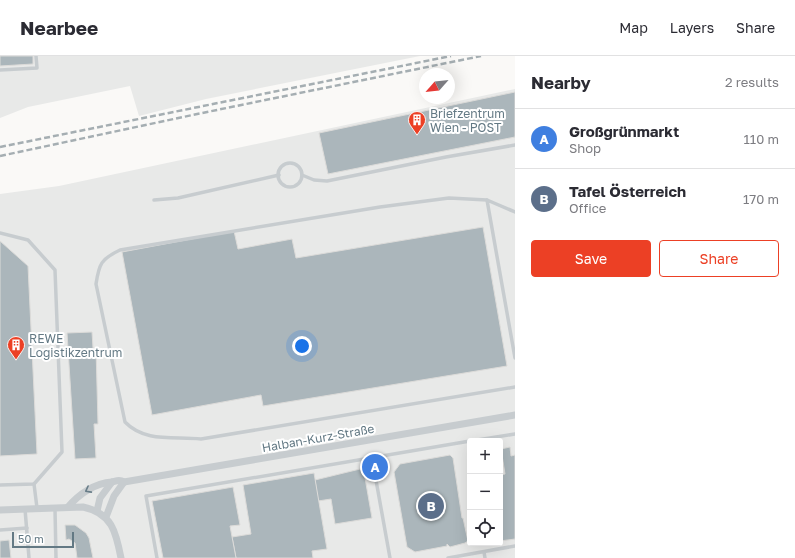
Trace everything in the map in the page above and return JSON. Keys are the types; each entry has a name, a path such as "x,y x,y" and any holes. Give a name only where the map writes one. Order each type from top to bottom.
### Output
{"street":[{"name":"Halban-Kurz-Straße","path":"68,507 82,494 107,481 112,482 120,480 124,482 515,415"},
{"path":"97,511 100,498 112,482"},
{"path":"106,518 114,496 124,482"},
{"path":"0,510 83,507 97,511 106,518 116,535 121,558"}],"lane":[{"path":"0,70 37,68 36,56"},
{"path":"302,175 296,185 288,187 282,183 279,175 281,168 291,164 297,166 302,175 314,180 327,181 515,145"},
{"path":"154,200 178,198 279,175"},
{"path":"515,212 487,200 449,198 380,207 120,250 106,257 99,266 96,284 126,422 132,429 153,437 182,437 201,439 515,387"},
{"path":"487,200 515,358"},
{"path":"0,234 28,240 55,270 62,452 34,484 0,485"},
{"path":"489,438 515,434"},
{"path":"157,558 146,496 467,442"},
{"path":"372,458 390,558"},
{"path":"34,484 37,508"},
{"path":"54,507 56,558"},
{"path":"25,508 29,558"},
{"path":"0,530 27,528"},
{"path":"448,558 515,546"},
{"path":"484,552 485,558"}],"shaded area":[{"path":"0,56 420,56 206,99 139,116 130,86 28,107 0,118"},
{"path":"515,89 515,558 0,558 0,194 59,186 444,104 455,104 455,102"}],"building":[{"path":"0,56 33,56 33,64 0,66"},
{"name":"Briefzentrum Wien - POST","path":"515,92 515,137 328,174 319,133"},
{"path":"483,227 507,366 263,406 261,395 152,415 122,252 234,231 238,249 292,239 296,258"},
{"name":"REWE Logistikzentrum","path":"0,241 28,266 37,454 0,456"},
{"path":"92,332 93,348 96,348 98,424 94,424 96,458 75,459 67,333"},
{"path":"510,447 511,456 515,455 515,539 503,541 503,474 505,474 503,449"},
{"path":"450,455 453,458 467,542 450,547 447,544 447,546 415,552 407,547 394,472 400,464"},
{"path":"360,469 364,472 372,518 335,524 331,499 318,501 315,480"},
{"path":"314,473 327,549 312,551 313,558 236,558 232,537 251,534 243,485"},
{"path":"233,487 240,525 230,526 236,558 163,558 152,501"},
{"path":"65,525 75,525 86,533 89,538 93,558 77,558 75,543 69,539 66,540"},
{"path":"9,540 11,558 0,558 0,541"}],"railway":[{"path":"0,147 451,56"},
{"path":"0,156 481,56"}],"place":[{"name":"Briefzentrum Wien - POST","path":"417,135"},
{"name":"REWE Logistikzentrum","path":"16,360"},
{"name":"Großgrünmarkt","path":"375,467"},
{"name":"Tafel Österreich","path":"431,506"}]}
